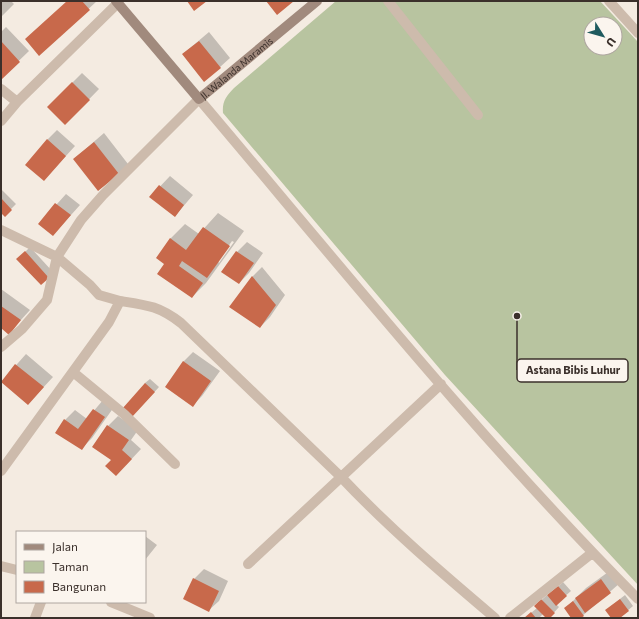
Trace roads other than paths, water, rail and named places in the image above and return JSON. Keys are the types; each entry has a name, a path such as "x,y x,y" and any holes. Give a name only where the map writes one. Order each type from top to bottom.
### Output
{"street":[{"name":"Jl. Walanda Maramis","path":"117,2 199,99 317,1"},
{"path":"388,1 478,115"},
{"path":"609,1 638,32"},
{"path":"1,121 17,102 117,2"},
{"path":"1,88 17,102"},
{"path":"1,347 22,329 47,300 57,257 81,220 103,195 199,99 441,384 592,553 638,599"},
{"path":"1,230 57,257 90,285 99,295 120,301 150,305 166,311 341,477 365,502 450,580 495,618"},
{"path":"1,471 109,322 120,301"},
{"path":"73,372 124,414 175,464"},
{"path":"248,564 441,384"},
{"path":"510,618 592,553"},
{"path":"1,566 16,570"},
{"path":"35,618 41,603"},
{"path":"113,603 150,618"}],"place":[{"name":"Astana Bibis Luhur","path":"517,316"}]}
